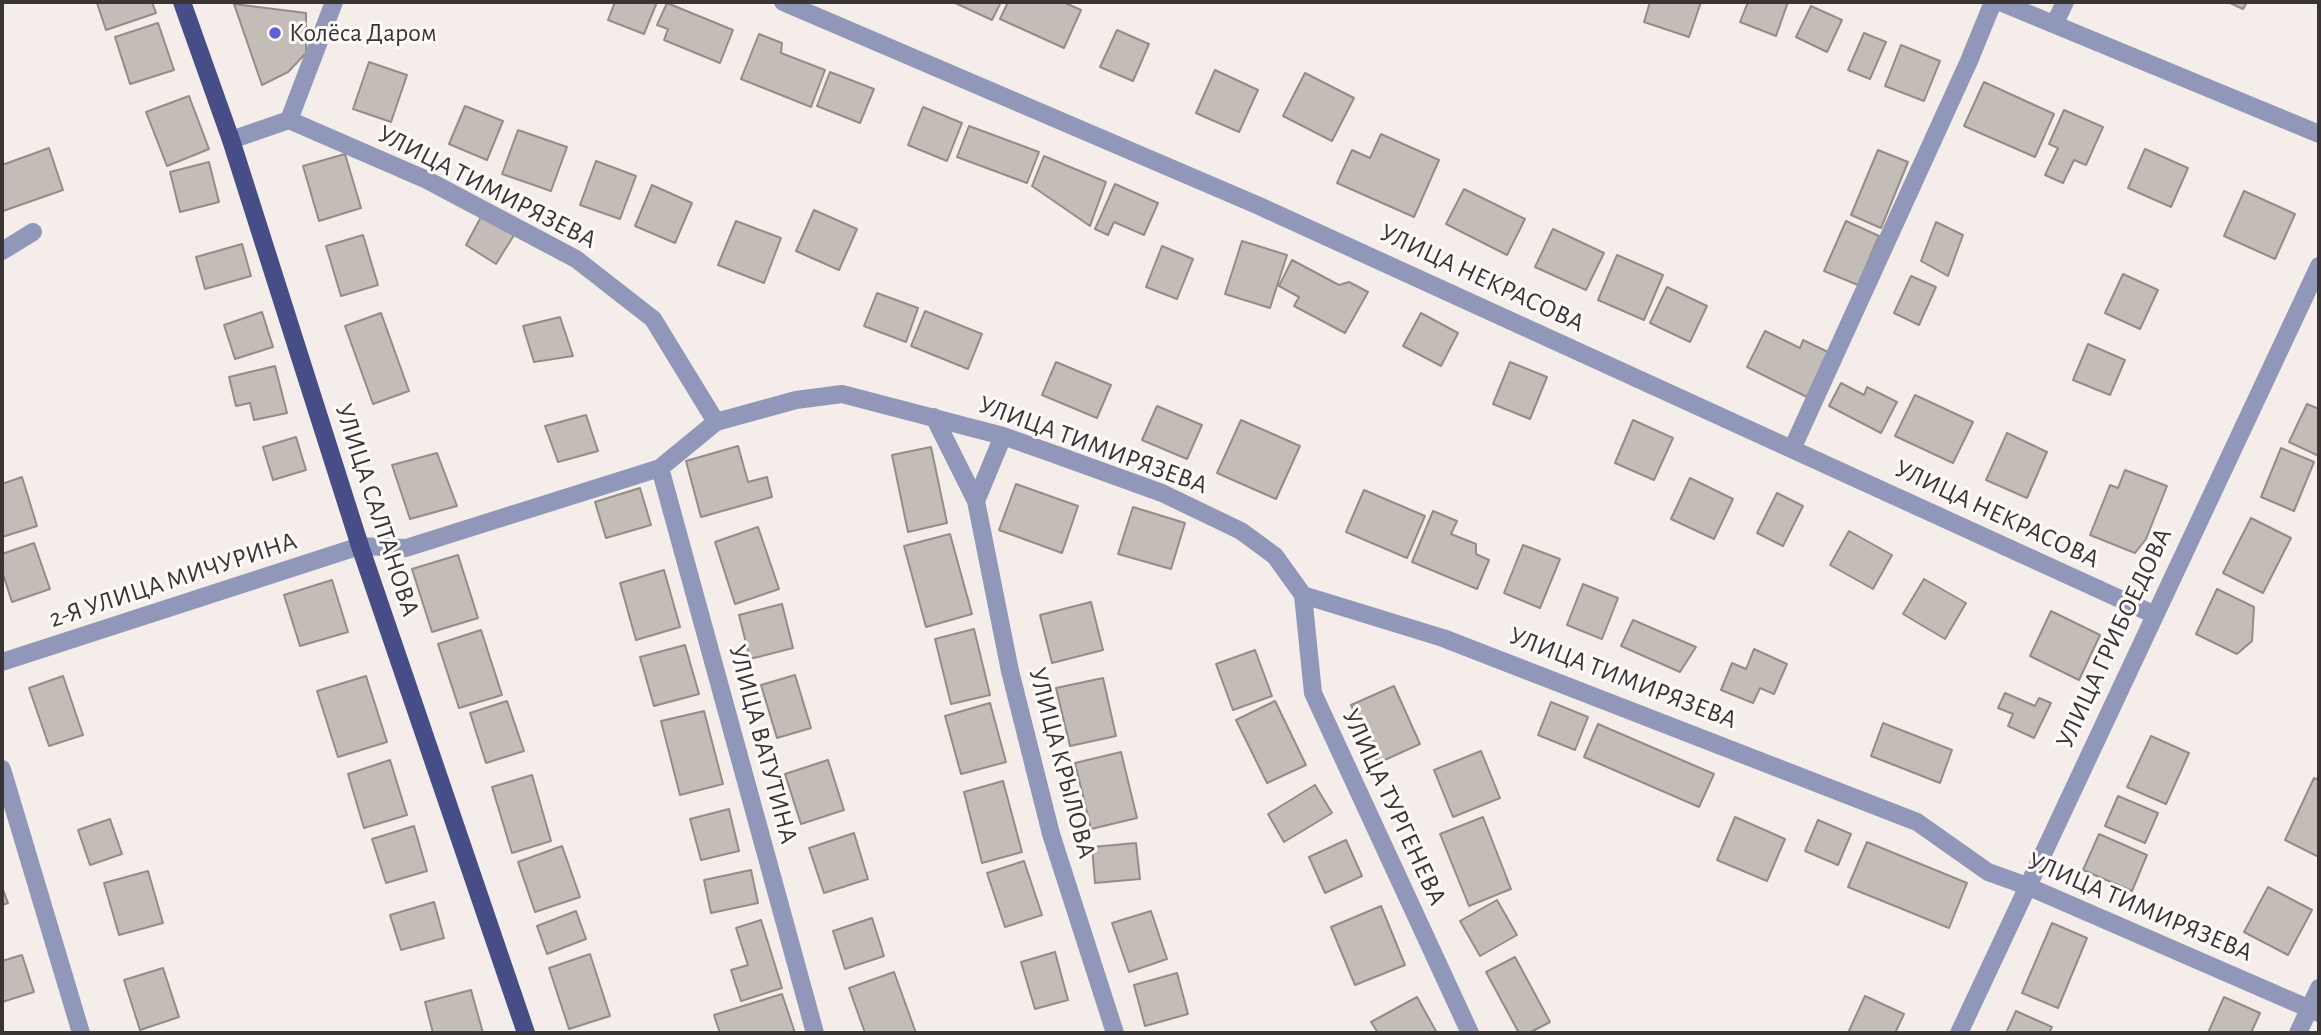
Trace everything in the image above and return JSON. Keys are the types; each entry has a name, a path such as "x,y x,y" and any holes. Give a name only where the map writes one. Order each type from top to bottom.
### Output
{"main road":[{"name":"УЛИЦА САЛТАНОВА","path":"182,2 231,140 360,546 526,1033"}],"street":[{"path":"231,140 289,120 334,2"},
{"name":"УЛИЦА НЕКРАСОВА","path":"783,2 1258,205 2153,614"},
{"path":"1792,449 1969,61 1993,2"},
{"path":"2000,2 2319,135"},
{"path":"2055,23 2065,2"},
{"name":"УЛИЦА ТИМИРЯЗЕВА","path":"289,120 427,180 576,259 653,319 716,422 796,400 842,394 1003,436 1161,493 1241,531 1275,556 1303,595 1468,647 1905,817 1917,822 1988,872 2027,886 2315,1010"},
{"path":"2,251 33,232"},
{"name":"УЛИЦА ГРИБОЕДОВА","path":"1959,1033 2153,614 2319,266"},
{"name":"УЛИЦА КРЫЛОВА","path":"934,418 976,501 1010,671 1051,834 1115,1033"},
{"path":"360,546 406,548 660,468 716,422"},
{"path":"976,501 1003,436"},
{"name":"УЛИЦА ВАТУТИНА","path":"660,468 815,1033"},
{"name":"2-Я УЛИЦА МИЧУРИНА","path":"2,662 360,546"},
{"name":"УЛИЦА ТУРГЕНЕВА","path":"1303,595 1313,693 1469,1033"},
{"path":"2,769 81,1033"},
{"path":"2298,1033 2315,1010 2319,988"}],"building":[{"path":"152,2 156,13 106,30 97,3"},
{"path":"615,2 657,2 644,34 608,20"},
{"path":"953,2 1001,2 992,20"},
{"path":"1008,2 1063,2 1081,10 1064,48 1000,19"},
{"path":"1650,2 1701,2 1689,37 1644,22"},
{"path":"1748,2 1788,2 1776,36 1740,22"},
{"path":"2228,2 2247,2 2243,9"},
{"path":"667,3 733,30 720,63 664,40 668,29 657,25"},
{"name":"Колёса Даром","path":"234,4 306,13 306,53 288,72 262,85"},
{"path":"1811,6 1842,20 1827,52 1796,37"},
{"path":"158,23 174,70 130,84 115,37"},
{"path":"1117,30 1149,44 1133,81 1100,67"},
{"path":"1864,33 1886,42 1870,79 1848,70"},
{"path":"759,34 782,43 781,53 825,70 811,107 741,79"},
{"path":"1901,45 1940,61 1924,101 1885,86"},
{"path":"369,62 407,75 391,122 353,109"},
{"path":"1215,70 1258,90 1239,132 1196,113"},
{"path":"830,72 874,89 860,123 817,106"},
{"path":"1305,73 1354,98 1332,141 1283,116"},
{"path":"1984,82 2054,114 2035,157 1964,126"},
{"path":"189,96 209,149 167,166 146,112"},
{"path":"465,106 503,121 487,160 449,144"},
{"path":"923,107 962,123 947,161 908,145"},
{"path":"2064,110 2103,127 2086,165 2074,160 2063,183 2045,175 2058,148 2049,144"},
{"path":"969,126 1039,152 1027,183 957,157"},
{"path":"518,130 567,147 551,191 502,174"},
{"path":"1381,134 1439,160 1414,217 1337,183 1352,150 1370,158"},
{"path":"49,148 63,190 3,211 2,165"},
{"path":"2145,149 2188,168 2171,207 2128,188"},
{"path":"1878,150 1908,162 1881,228 1851,215"},
{"path":"345,154 361,208 319,221 303,166"},
{"path":"1044,156 1106,182 1090,226 1032,186"},
{"path":"596,161 636,176 620,219 580,205"},
{"path":"209,162 219,202 180,212 170,172"},
{"path":"1115,184 1158,203 1144,235 1114,222 1108,235 1095,229"},
{"path":"652,185 692,203 675,243 635,226"},
{"path":"1464,189 1525,219 1507,255 1446,224"},
{"path":"2244,191 2295,214 2275,259 2224,236"},
{"path":"814,210 857,229 839,270 796,251"},
{"path":"481,217 514,235 496,264 466,245"},
{"path":"736,221 781,238 764,283 718,265"},
{"path":"1846,221 1879,236 1858,285 1824,271"},
{"path":"1936,222 1963,235 1948,276 1921,261"},
{"path":"1553,229 1604,253 1586,290 1535,267"},
{"path":"363,235 378,285 341,296 326,246"},
{"path":"1242,241 1287,255 1270,308 1225,294"},
{"path":"242,244 251,276 205,289 196,257"},
{"path":"1162,246 1193,259 1177,299 1146,287"},
{"path":"1617,255 1663,275 1644,320 1598,300"},
{"path":"1292,260 1339,285 1349,282 1368,292 1345,333 1294,306 1299,297 1279,286"},
{"path":"2123,274 2158,290 2140,329 2105,313"},
{"path":"1911,276 1936,287 1919,325 1894,313"},
{"path":"1667,287 1707,306 1690,342 1650,323"},
{"path":"877,293 918,308 906,342 864,326"},
{"path":"925,311 982,334 968,369 911,346"},
{"path":"262,312 273,347 235,359 224,325"},
{"path":"381,313 409,391 373,404 345,326"},
{"path":"1421,313 1458,333 1441,366 1403,346"},
{"path":"560,317 573,356 534,362 523,326"},
{"path":"1765,331 1800,348 1803,340 1828,352 1807,397 1747,367"},
{"path":"2088,344 2125,360 2110,395 2073,380"},
{"path":"1056,362 1111,385 1097,418 1042,395"},
{"path":"1510,362 1547,377 1530,419 1493,404"},
{"path":"275,366 287,413 254,420 250,403 236,406 229,377"},
{"path":"1841,383 1864,395 1867,387 1897,402 1881,433 1829,406"},
{"path":"1915,395 1973,422 1953,463 1895,436"},
{"path":"2307,404 2319,409 2319,456 2289,442"},
{"path":"1157,406 1202,425 1187,459 1142,440"},
{"path":"586,415 598,451 558,462 545,426"},
{"path":"1241,420 1300,446 1276,499 1217,473"},
{"path":"1633,420 1673,438 1654,480 1615,463"},
{"path":"2007,433 2047,452 2027,498 1986,480"},
{"path":"296,437 306,470 273,480 263,447"},
{"path":"738,446 748,482 767,477 772,497 701,517 686,461"},
{"path":"931,447 947,523 908,532 892,455"},
{"path":"2281,448 2314,462 2294,511 2261,497"},
{"path":"437,453 457,506 410,519 392,465"},
{"path":"2125,470 2167,486 2146,539 2135,553 2090,535 2110,485 2118,488"},
{"path":"22,477 37,526 2,537 2,484"},
{"path":"1690,478 1733,499 1714,539 1671,519"},
{"path":"1016,484 1078,506 1062,553 999,530"},
{"path":"640,488 651,525 606,538 595,502"},
{"path":"1364,490 1425,516 1407,558 1346,532"},
{"path":"1777,493 1803,506 1783,546 1757,533"},
{"path":"1133,507 1185,523 1171,569 1118,554"},
{"path":"1433,511 1457,521 1451,534 1476,544 1476,554 1489,560 1477,589 1412,562"},
{"path":"2251,518 2291,538 2263,593 2223,573"},
{"path":"758,527 779,589 735,604 715,542"},
{"path":"1849,531 1892,555 1873,589 1830,565"},
{"path":"950,534 972,614 926,627 904,546"},
{"path":"34,543 50,589 12,602 2,571 2,554"},
{"path":"1523,545 1560,559 1540,608 1504,593"},
{"path":"458,555 478,618 432,632 412,569"},
{"path":"664,570 680,627 636,640 620,583"},
{"path":"1924,579 1966,603 1945,639 1903,614"},
{"path":"332,580 348,632 300,646 284,595"},
{"path":"1583,584 1618,598 1602,639 1567,625"},
{"path":"2217,589 2254,607 2252,641 2237,654 2196,634"},
{"path":"1091,602 1103,650 1052,663 1040,615"},
{"path":"782,604 793,648 750,659 739,615"},
{"path":"2051,611 2100,635 2079,680 2030,656"},
{"path":"1633,620 1696,647 1680,672 1621,646"},
{"path":"974,629 990,695 951,704 935,639"},
{"path":"481,630 502,695 459,708 438,644"},
{"path":"685,645 699,694 654,706 640,657"},
{"path":"1754,649 1787,664 1774,694 1760,688 1753,703 1721,690 1732,663 1746,669"},
{"path":"1255,650 1272,696 1233,710 1216,664"},
{"path":"795,675 811,728 777,738 761,685"},
{"path":"63,676 83,735 49,746 29,688"},
{"path":"366,676 387,742 338,757 317,691"},
{"path":"1103,678 1116,736 1070,746 1056,688"},
{"path":"1394,686 1420,744 1378,763 1351,705"},
{"path":"2005,693 2035,706 2039,698 2051,703 2034,738 2008,726 2013,714 1998,708"},
{"path":"507,701 524,751 486,763 470,713"},
{"path":"1275,701 1306,765 1267,783 1236,720"},
{"path":"1551,702 1588,717 1575,750 1538,735"},
{"path":"990,703 1006,762 961,774 945,716"},
{"path":"704,711 723,784 680,795 661,721"},
{"path":"1883,723 1952,750 1940,783 1871,756"},
{"path":"1598,724 1714,774 1699,807 1584,757"},
{"path":"2151,736 2189,753 2166,804 2127,787"},
{"path":"1481,751 1500,798 1453,817 1434,770"},
{"path":"1121,752 1137,818 1091,829 1075,763"},
{"path":"390,760 407,815 364,828 348,774"},
{"path":"828,760 844,810 801,824 785,774"},
{"path":"532,775 551,841 512,853 492,787"},
{"path":"2314,778 2319,780 2319,857 2285,840"},
{"path":"1003,781 1022,852 982,863 964,792"},
{"path":"1315,785 1332,813 1284,842 1268,814"},
{"path":"2118,796 2158,813 2145,843 2105,826"},
{"path":"729,809 739,851 701,860 690,819"},
{"path":"1483,817 1511,889 1469,906 1440,834"},
{"path":"1735,817 1785,839 1767,881 1717,860"},
{"path":"110,819 122,854 90,865 78,830"},
{"path":"1818,820 1851,834 1838,865 1805,851"},
{"path":"414,826 427,871 386,883 372,839"},
{"path":"854,833 868,879 824,893 809,848"},
{"path":"2099,834 2147,855 2132,891 2083,870"},
{"path":"1346,840 1362,876 1325,893 1309,857"},
{"path":"1867,842 1967,883 1949,928 1848,887"},
{"path":"1136,843 1140,879 1095,883 1092,847"},
{"path":"562,846 580,897 535,912 518,862"},
{"path":"1024,861 1042,915 1005,927 987,873"},
{"path":"751,870 758,903 711,913 704,880"},
{"path":"148,871 163,923 119,935 104,883"},
{"path":"2,887 8,903 2,905"},
{"path":"2268,887 2312,910 2288,955 2244,932"},
{"path":"1497,900 1517,935 1480,956 1460,921"},
{"path":"434,902 444,938 401,950 390,915"},
{"path":"1381,906 1405,965 1355,985 1331,927"},
{"path":"576,911 586,939 547,954 537,926"},
{"path":"1151,911 1167,959 1129,972 1112,923"},
{"path":"872,918 884,956 845,969 833,931"},
{"path":"761,920 782,988 741,1001 731,970 748,965 736,928"},
{"path":"2052,923 2087,938 2058,1008 2022,993"},
{"path":"1055,952 1068,1000 1035,1009 1021,962"},
{"path":"590,954 610,1016 569,1029 549,968"},
{"path":"22,955 34,992 2,1002 2,961"},
{"path":"1515,957 1550,1022 1529,1033 1519,1033 1486,972"},
{"path":"163,968 179,1017 140,1030 124,980"},
{"path":"894,972 916,1033 865,1033 849,988"},
{"path":"1177,973 1188,1014 1145,1026 1134,985"},
{"path":"471,990 483,1033 433,1033 425,1002"},
{"path":"782,994 795,1033 720,1033 714,1015"},
{"path":"1865,996 1904,1014 1895,1033 1848,1033"},
{"path":"1417,997 1437,1033 1378,1033 1371,1022"},
{"path":"2224,997 2260,1013 2251,1033 2208,1033"},
{"path":"2016,1011 2052,1027 2049,1033 2006,1033"}],"place":[{"name":"Колёса Даром","path":"275,33"}]}
